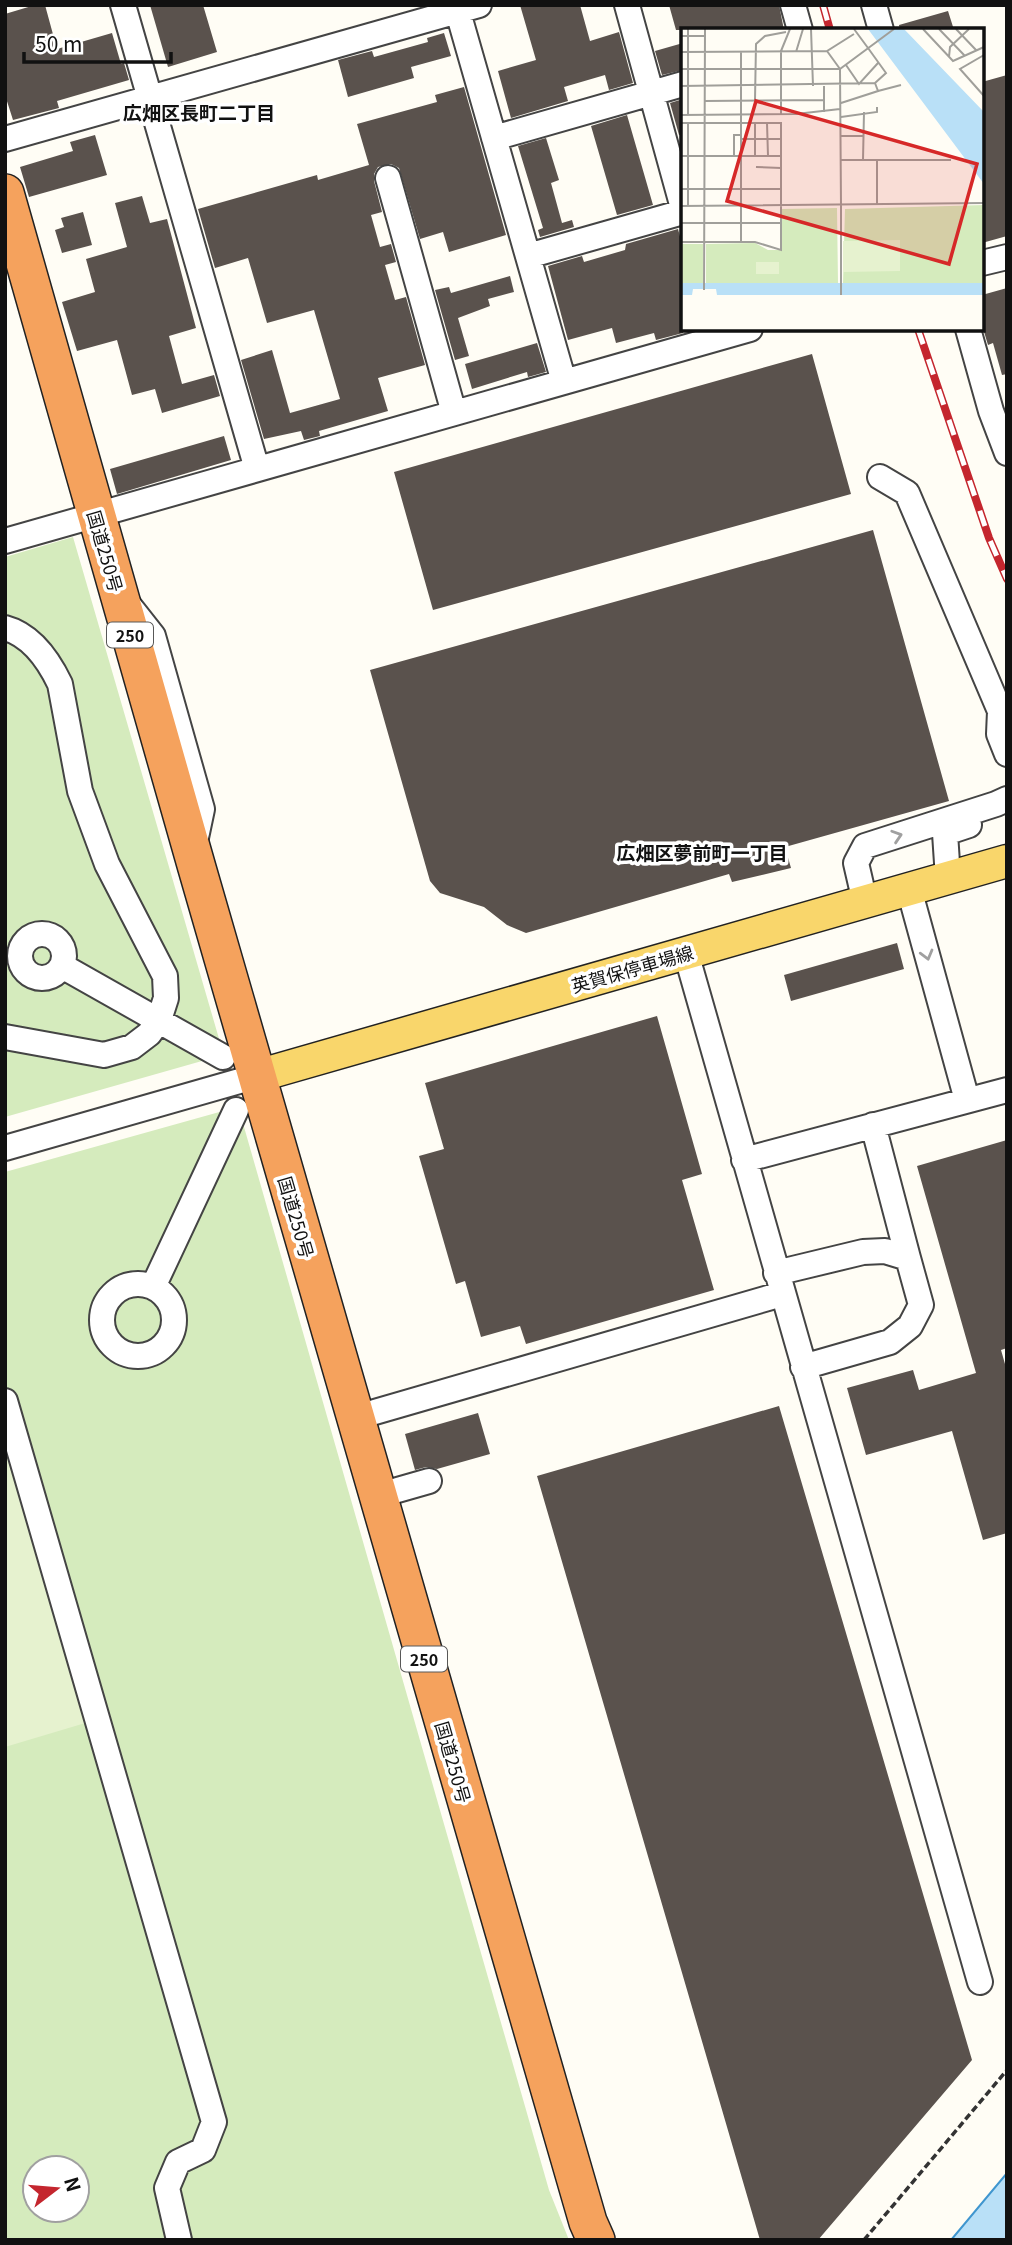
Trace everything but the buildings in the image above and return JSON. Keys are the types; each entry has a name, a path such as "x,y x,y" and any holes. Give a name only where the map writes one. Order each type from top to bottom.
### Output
{"highway":[{"name":"国道250号","path":"5,193 192,858 580,2196 596,2240"}],"main road":[{"name":"英賀保停車場線","path":"257,1076 1007,861"}],"street":[{"path":"123,5 257,469"},
{"path":"627,5 681,202"},
{"path":"793,5 799,28"},
{"path":"874,5 880,28"},
{"path":"5,139 464,7 494,138 564,382"},
{"path":"494,138 681,85"},
{"path":"388,178 454,413"},
{"path":"528,257 681,211"},
{"path":"984,263 1007,257"},
{"path":"969,331 991,411 1007,453"},
{"path":"5,541 564,382 718,333"},
{"path":"880,477 907,493 1003,716 999,734 1007,754"},
{"path":"5,628 32,644 52,668 60,684 80,791 107,864 165,976 166,998 159,1020 149,1034 132,1046 104,1055 5,1037"},
{"path":"865,902 856,863 865,846 1007,799"},
{"path":"948,878 945,833 1007,814"},
{"path":"909,889 967,1100"},
{"path":"686,953 980,1982"},
{"path":"62,966 223,1057"},
{"path":"5,1148 257,1076"},
{"path":"744,1160 1007,1090"},
{"path":"153,1287 236,1110"},
{"path":"803,1367 890,1342 910,1326 921,1304 873,1125"},
{"path":"354,1418 779,1283 863,1252 885,1251 908,1258"},
{"path":"5,1401 214,2122 203,2150 178,2162 167,2188 179,2240"},
{"path":"394,1491 429,1481"}],"path":[{"path":"864,2240 1007,2070"}],"green space":[{"path":"73,537 222,1049 216,1057 5,1117 5,557"},
{"path":"223,1111 242,1120 549,2190 569,2240 5,2240 5,1172"},
{"path":"5,1423 92,1721 5,1747"}],"water":[{"path":"1007,2173 1007,2240 951,2240"}],"railway":[{"path":"823,5 829,28"},
{"path":"919,331 989,538 1007,579"}],"district":[{"name":"広畑区長町二丁目","path":"199,111"},
{"name":"広畑区夢前町一丁目","path":"702,851"}]}
